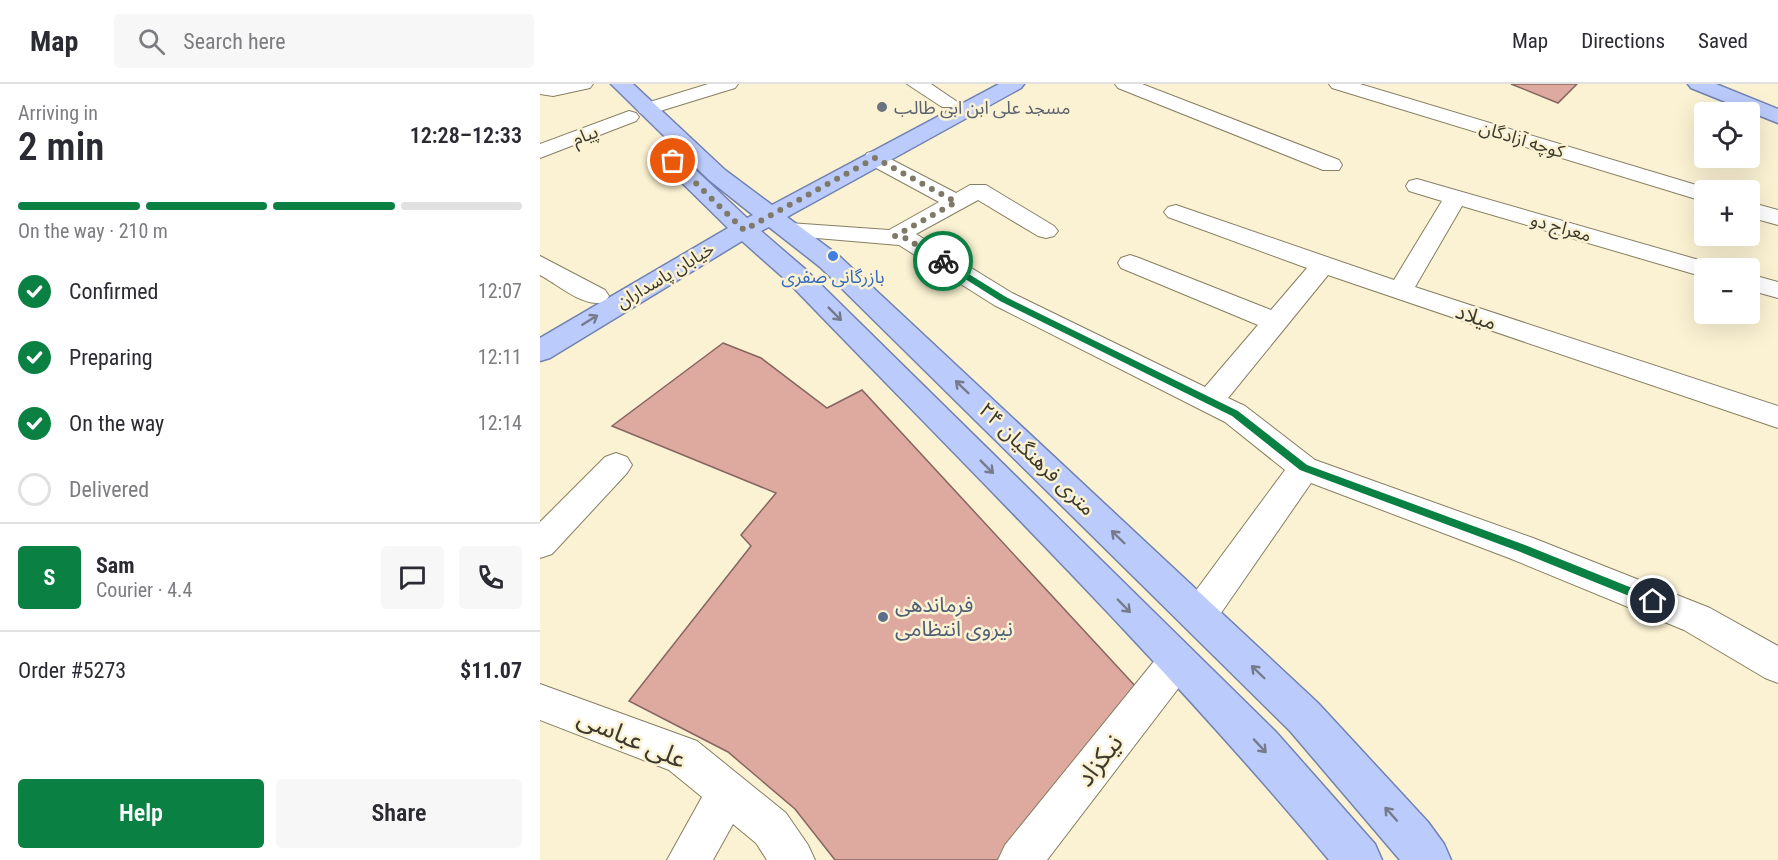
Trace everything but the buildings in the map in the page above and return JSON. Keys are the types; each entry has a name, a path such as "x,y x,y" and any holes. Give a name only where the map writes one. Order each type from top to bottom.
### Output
{"main road":[{"name":"۲۴ متری فرهنگیان","path":"597,84 638,113 758,219 829,261 1304,717 1412,838 1428,860"},
{"name":"۲۴ متری فرهنگیان","path":"621,84 638,113"},
{"name":"خیابان پاسداران","path":"540,351 758,219 824,166 985,84"},
{"name":"خیابان پاسداران","path":"540,330 596,296 758,219 1014,84"},
{"path":"1698,84 1778,117"},
{"path":"1725,84 1778,106"},
{"name":"۲۴ متری فرهنگیان","path":"758,219 796,274 1261,746 1359,860"}],"street":[{"path":"540,88 553,90 583,84"},
{"name":"پیام","path":"540,152 638,113 728,84"},
{"path":"916,84 949,103"},
{"path":"1125,84 1331,165"},
{"name":"کوچه آزادگان","path":"1339,84 1694,191"},
{"path":"875,158 956,202"},
{"name":"معراج دو","path":"1417,186 1694,265"},
{"path":"895,236 978,190 1046,231"},
{"path":"1400,291 1456,197"},
{"name":"میلاد","path":"1176,212 1323,265 1778,417"},
{"path":"1760,212 1778,218"},
{"path":"758,219 905,238 1003,299 1235,414 1304,468 1521,548 1697,619 1778,666"},
{"path":"1130,263 1275,322"},
{"path":"540,264 596,296"},
{"path":"1209,401 1323,265"},
{"path":"1760,285 1778,290"},
{"path":"540,544 616,465"},
{"path":"1199,615 1304,468"},
{"name":"نیکزاد","path":"1020,860 1177,661"},
{"name":"علی عباسی","path":"540,702 683,754 771,828 793,860"},
{"path":"689,860 728,792"}],"way so far":[{"path":"673,161 744,230 875,158 956,202 895,236 905,238 943,261"}],"place":[{"name":"مسجد علی ابن ابی طالب","path":"882,107"},
{"name":"بازرگانی صفری","path":"833,256"},
{"name":"فرماندهی نیروی انتظامی","path":"883,617"}],"route":[{"path":"943,261 1003,299 1235,414 1304,468 1521,548 1653,601"}]}
